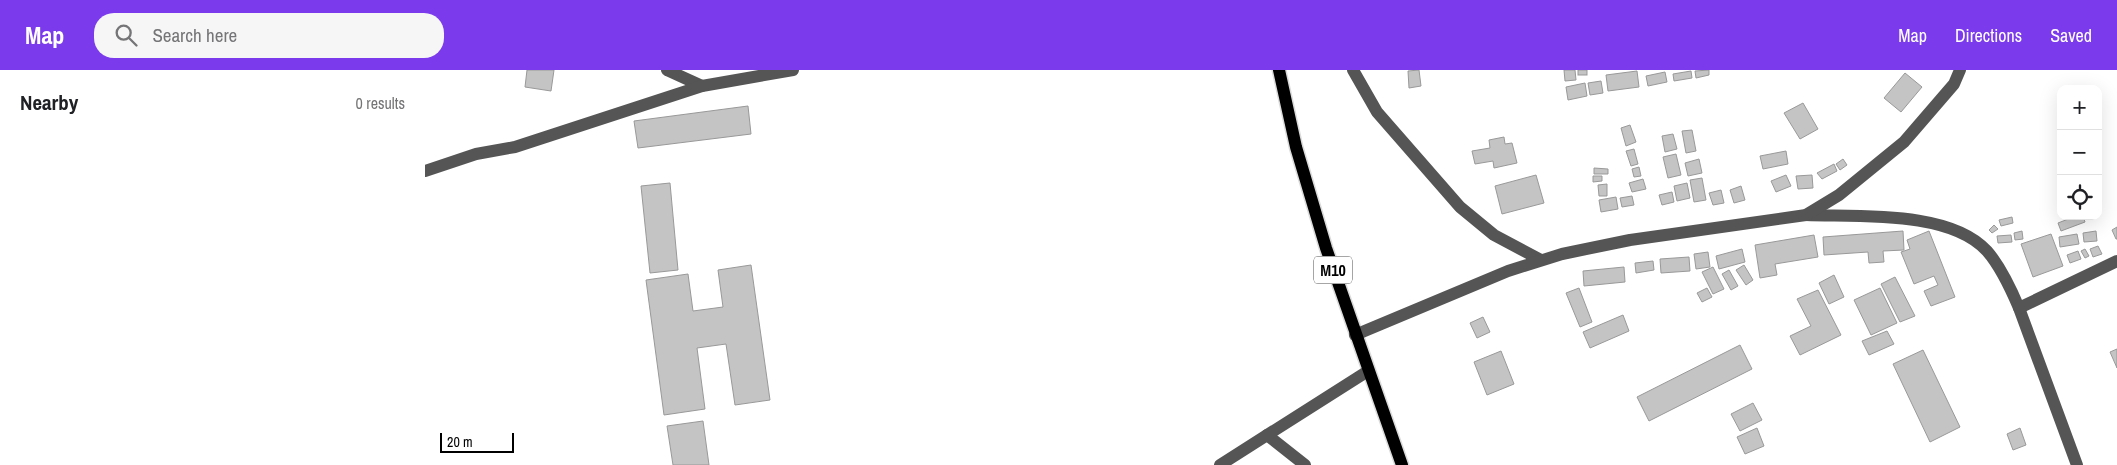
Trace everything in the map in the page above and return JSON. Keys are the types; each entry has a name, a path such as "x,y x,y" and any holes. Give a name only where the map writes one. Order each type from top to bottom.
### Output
{"main road":[{"name":"M10","path":"1279,70 1299,156 1355,335 1402,465"}],"street":[{"path":"667,70 702,86"},
{"path":"425,171 477,154 515,147 589,121 702,86 793,70"},
{"path":"1353,70 1377,112 1460,207 1494,235 1541,260"},
{"path":"1807,215 1839,195 1904,142 1954,84 1960,70"},
{"path":"1355,335 1508,270 1541,260 1630,240 1807,215 1918,220 1956,229 1986,250 2011,289 2077,465"},
{"path":"2019,308 2117,261"},
{"path":"1220,465 1368,371"},
{"path":"1267,435 1305,465"}],"building":[{"path":"527,70 554,70 551,91 525,87"},
{"path":"1419,70 1421,86 1409,88 1408,71"},
{"path":"1564,70 1575,70 1576,80 1565,81"},
{"path":"1578,70 1587,70 1587,75 1578,75"},
{"path":"1709,70 1709,75 1696,78 1695,71"},
{"path":"1637,71 1639,87 1608,91 1606,75"},
{"path":"1691,71 1692,78 1674,81 1673,74"},
{"path":"1665,72 1667,82 1648,86 1646,76"},
{"path":"1905,73 1922,87 1901,112 1884,98"},
{"path":"1601,81 1603,93 1590,95 1588,83"},
{"path":"1585,83 1587,96 1568,100 1566,87"},
{"path":"1803,103 1818,129 1800,139 1784,113"},
{"path":"748,106 751,134 638,148 634,121"},
{"path":"1630,125 1636,142 1626,146 1621,128"},
{"path":"1692,130 1696,151 1686,153 1682,131"},
{"path":"1673,134 1677,149 1665,152 1662,136"},
{"path":"1504,137 1505,144 1512,143 1517,163 1494,168 1493,161 1475,164 1472,151 1490,148 1489,140"},
{"path":"1634,149 1638,164 1631,166 1626,151"},
{"path":"1786,151 1788,164 1763,169 1760,156"},
{"path":"1676,154 1681,175 1668,178 1663,157"},
{"path":"1699,159 1702,173 1688,176 1685,163"},
{"path":"1843,159 1847,165 1840,170 1836,164"},
{"path":"1834,164 1837,171 1822,179 1817,173"},
{"path":"1639,167 1641,176 1634,177 1632,169"},
{"path":"1594,168 1608,169 1608,174 1594,174"},
{"path":"1536,175 1544,203 1502,214 1495,186"},
{"path":"1786,175 1791,186 1776,192 1771,181"},
{"path":"1812,175 1813,188 1798,189 1796,176"},
{"path":"1593,176 1602,176 1602,181 1593,182"},
{"path":"1702,178 1706,200 1694,202 1690,180"},
{"path":"1643,179 1646,189 1632,192 1629,183"},
{"path":"670,183 678,270 650,273 641,186"},
{"path":"1687,183 1690,198 1677,201 1674,186"},
{"path":"1607,184 1607,196 1599,196 1598,185"},
{"path":"1741,186 1745,200 1734,203 1730,190"},
{"path":"1721,190 1724,203 1713,205 1709,193"},
{"path":"1672,192 1674,202 1662,205 1659,195"},
{"path":"1632,196 1634,205 1622,207 1620,198"},
{"path":"1616,197 1618,209 1601,212 1599,200"},
{"path":"2012,217 2013,223 2001,226 1999,220"},
{"path":"2066,220 2084,220 2085,222 2061,231 2058,223"},
{"path":"1994,225 1998,229 1992,233 1989,230"},
{"path":"2117,227 2117,239 2116,239 2112,230"},
{"path":"1903,231 1904,250 1883,251 1884,262 1869,263 1868,252 1824,255 1823,237"},
{"path":"1929,231 1955,297 1931,306 1924,291 1938,285 1934,276 1914,284 1901,252 1910,249 1907,240"},
{"path":"2022,231 2023,239 2015,240 2014,233"},
{"path":"2096,231 2097,241 2084,242 2083,233"},
{"path":"2051,234 2063,266 2033,277 2021,244"},
{"path":"2077,234 2079,244 2060,247 2059,237"},
{"path":"1814,235 1818,257 1775,264 1777,275 1760,278 1755,245"},
{"path":"2011,235 2012,242 1998,243 1997,236"},
{"path":"2098,246 2102,254 2093,257 2090,249"},
{"path":"1742,249 1745,262 1719,269 1716,256"},
{"path":"2085,249 2089,256 2085,258 2081,251"},
{"path":"2078,251 2081,259 2070,263 2067,255"},
{"path":"1708,252 1710,267 1696,269 1694,254"},
{"path":"1689,257 1690,271 1661,273 1660,259"},
{"path":"1653,261 1654,270 1636,273 1635,263"},
{"path":"751,265 770,400 735,405 726,344 697,348 705,409 664,415 646,280 688,274 693,311 723,307 718,270"},
{"path":"1744,265 1753,280 1746,285 1736,270"},
{"path":"1624,267 1625,282 1584,286 1583,271"},
{"path":"1713,267 1724,289 1713,294 1702,272"},
{"path":"1729,270 1738,286 1731,290 1722,274"},
{"path":"1834,275 1844,297 1829,304 1819,283"},
{"path":"1895,277 1915,316 1900,322 1881,284"},
{"path":"1579,288 1592,322 1580,327 1566,293"},
{"path":"1707,288 1712,297 1702,302 1697,293"},
{"path":"1880,288 1897,323 1871,335 1854,300"},
{"path":"1818,290 1841,335 1800,355 1790,336 1811,326 1797,299"},
{"path":"1623,315 1629,331 1590,348 1583,332"},
{"path":"1483,317 1490,332 1477,338 1470,323"},
{"path":"1887,331 1894,344 1869,355 1862,341"},
{"path":"1740,345 1752,369 1649,421 1637,397"},
{"path":"2117,349 2117,368 2110,352"},
{"path":"1923,350 1960,427 1930,442 1893,364"},
{"path":"1501,351 1514,384 1487,395 1474,362"},
{"path":"1753,403 1762,420 1740,431 1731,414"},
{"path":"703,421 709,465 673,465 667,426"},
{"path":"1757,428 1764,446 1745,454 1737,437"},
{"path":"2020,428 2026,445 2013,450 2007,434"}]}
